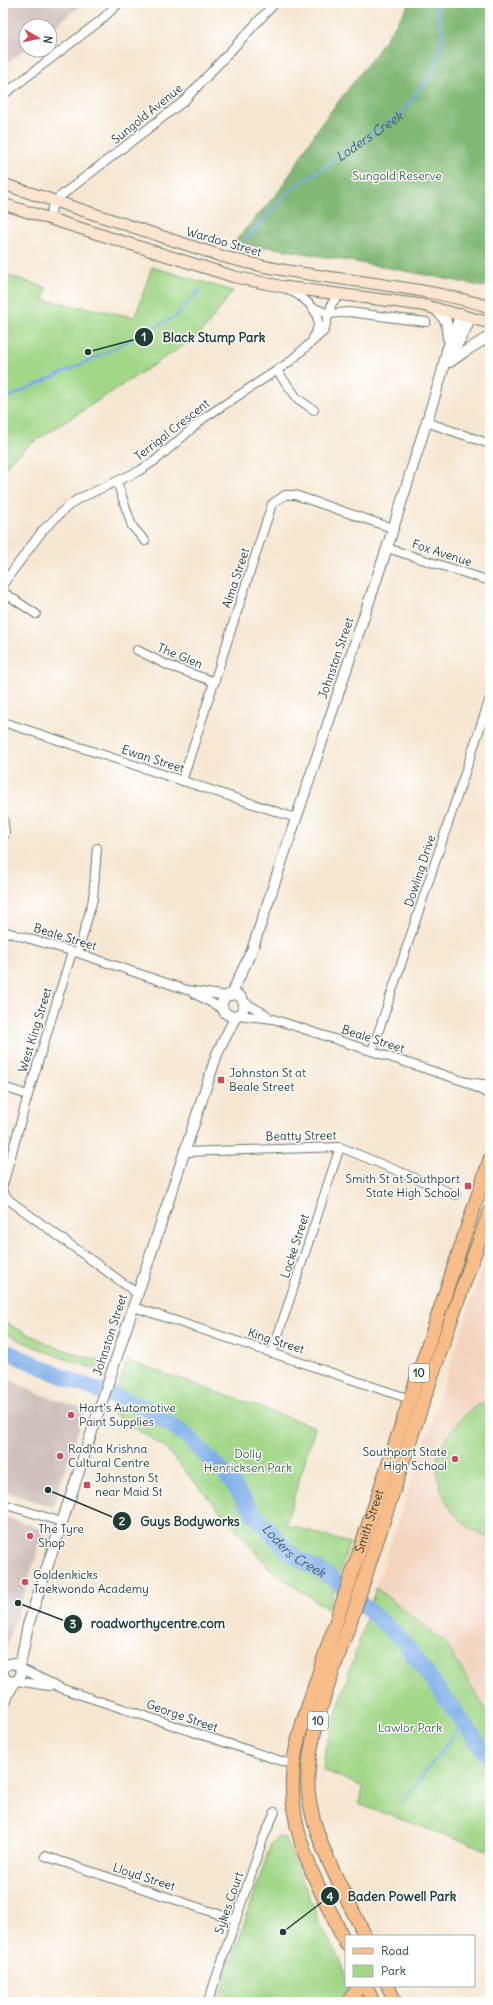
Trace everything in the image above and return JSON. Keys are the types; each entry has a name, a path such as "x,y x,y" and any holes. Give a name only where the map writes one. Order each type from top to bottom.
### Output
{"main road":[{"name":"Wardoo Street","path":"3,184 220,256 252,265 422,291 490,307"},
{"path":"3,204 222,274 284,287 436,308 490,323"},
{"path":"465,315 469,301"},
{"name":"Smith Street","path":"365,1935 316,1827 308,1787 309,1758 345,1616 353,1571 490,1159"},
{"name":"Smith Street","path":"345,1942 300,1842 295,1825 292,1799 293,1764 302,1727 345,1616 364,1581 455,1306 490,1211"},
{"path":"348,2002 359,1987"},
{"path":"366,1987 373,2002"},
{"path":"388,1987 395,2002"}],"street":[{"path":"3,94 100,21 119,3"},
{"name":"Sungold Avenue","path":"54,201 184,101 275,3"},
{"path":"49,219 54,201"},
{"path":"284,287 300,296 314,308 329,314 346,312 426,322"},
{"name":"Terrigal Crescent","path":"3,584 54,518 78,499 118,482 156,460 204,418 277,371 308,345 324,331 332,303 340,295"},
{"name":"Terrigal Crescent","path":"308,345 318,328 318,320 314,308"},
{"path":"436,308 443,316 447,324 447,350"},
{"name":"Johnston Street","path":"242,1000 252,950 387,548 392,528 442,373 447,350 465,315"},
{"name":"Johnston Street","path":"442,373 467,326 465,315"},
{"path":"442,373 458,356 490,336"},
{"path":"277,371 298,399 314,410"},
{"path":"426,422 490,444"},
{"path":"118,482 132,526 145,541"},
{"name":"Alma Street","path":"182,781 272,504 285,495 295,495 392,528"},
{"name":"Fox Avenue","path":"387,548 490,581"},
{"path":"3,592 36,614"},
{"name":"The Glen","path":"137,650 167,665 215,682"},
{"name":"Dowling Drive","path":"372,1051 488,710 490,698"},
{"name":"Ewan Street","path":"3,722 296,818"},
{"path":"3,817 5,833 3,838"},
{"name":"West King Street","path":"3,1185 28,1095 93,899 97,848"},
{"name":"Beale Street","path":"3,931 187,990 224,1010"},
{"name":"Johnston Street","path":"229,995 252,950"},
{"name":"Beale Street","path":"187,990 229,995"},
{"path":"229,995 237,995 242,1000 242,1011 237,1015 229,1015 224,1010 223,1002 229,995"},
{"name":"Beale Street","path":"242,1000 273,1018 466,1082"},
{"name":"Johnston Street","path":"3,1691 9,1669 28,1625 217,1054 222,1031 224,1010"},
{"name":"Johnston Street","path":"217,1054 237,1015"},
{"name":"Beale Street","path":"237,1015 273,1018"},
{"path":"466,1082 490,1086"},
{"path":"466,1082 490,1095"},
{"path":"3,1088 28,1095"},
{"name":"Beatty Street","path":"184,1152 340,1147 359,1153 456,1195"},
{"name":"Locke Street","path":"272,1353 340,1147"},
{"path":"3,1192 9,1200 138,1294"},
{"name":"King Street","path":"134,1307 410,1399"},
{"path":"3,1504 62,1522"},
{"path":"3,1706 16,1682 21,1677 9,1669"},
{"path":"9,1669 9,1682 16,1682"},
{"name":"George Street","path":"9,1669 293,1764"},
{"name":"George Street","path":"16,1682 63,1688"},
{"name":"Sykes Court","path":"208,2002 263,1839 275,1812"},
{"name":"Lloyd Street","path":"46,1856 236,1920"}],"shaded area":[{"path":"3,3 84,3 58,24 58,18 18,18 18,55 3,66"},
{"name":"Southport State High School","path":"490,1245 490,1717 445,1642 376,1588"},
{"path":"3,1377 37,1393 85,1409 53,1507 3,1491"},
{"path":"3,1516 40,1528 43,1536 5,1650 3,1651"}],"green space":[{"name":"Sungold Reserve","path":"410,3 490,3 490,274 484,287 377,266 269,247 258,247 235,241 280,190 321,124 377,52"},
{"path":"152,267 233,291 200,335 29,445 11,460 3,472 3,274 47,288 44,300 135,317"},
{"path":"3,1322 55,1347 100,1361 97,1370 14,1338 3,1332"},
{"name":"Dolly Henricksen Park","path":"127,1360 315,1427 286,1524 349,1543 328,1609 273,1572 164,1447 110,1412"},
{"path":"490,1401 490,1539 466,1525 459,1519 449,1506 444,1498 438,1480 437,1462 440,1448 460,1420 473,1408"},
{"name":"Lawlor Park","path":"376,1588 445,1642 490,1717 490,1851 358,1804 364,1787 323,1770 325,1748"},
{"path":"277,1837 285,1838 317,1917 342,1965 345,1975 345,1987 349,1987 345,1994 338,1998 320,2002 218,2002 271,1844"}],"waterway":[{"name":"Loders Creek","path":"245,240 289,191 401,114 435,68 443,33 435,6 432,3"},
{"name":"Loders Creek","path":"3,400 101,355 176,316 200,289"},
{"name":"Loders Creek","path":"3,1350 73,1381 144,1407 187,1436 227,1476 255,1515 292,1555 332,1578 402,1640 490,1759"},
{"path":"402,1803 463,1723"}],"place":[{"name":"Black Stump Park","path":"88,352"},
{"name":"Johnston St at Beale Street","path":"221,1080"},
{"name":"Smith St at Southport State High School","path":"468,1186"},
{"name":"Hart's Automotive Paint Supplies","path":"71,1415"},
{"name":"Radha Krishna Cultural Centre","path":"60,1456"},
{"name":"Southport State High School","path":"455,1459"},
{"name":"Johnston St near Maid St","path":"87,1485"},
{"name":"Guys Bodyworks","path":"48,1490"},
{"name":"The Tyre Shop","path":"30,1536"},
{"name":"Goldenkicks Taekwondo Academy","path":"25,1582"},
{"name":"roadworthycentre.com","path":"18,1603"},
{"name":"Baden Powell Park","path":"283,1932"}]}
